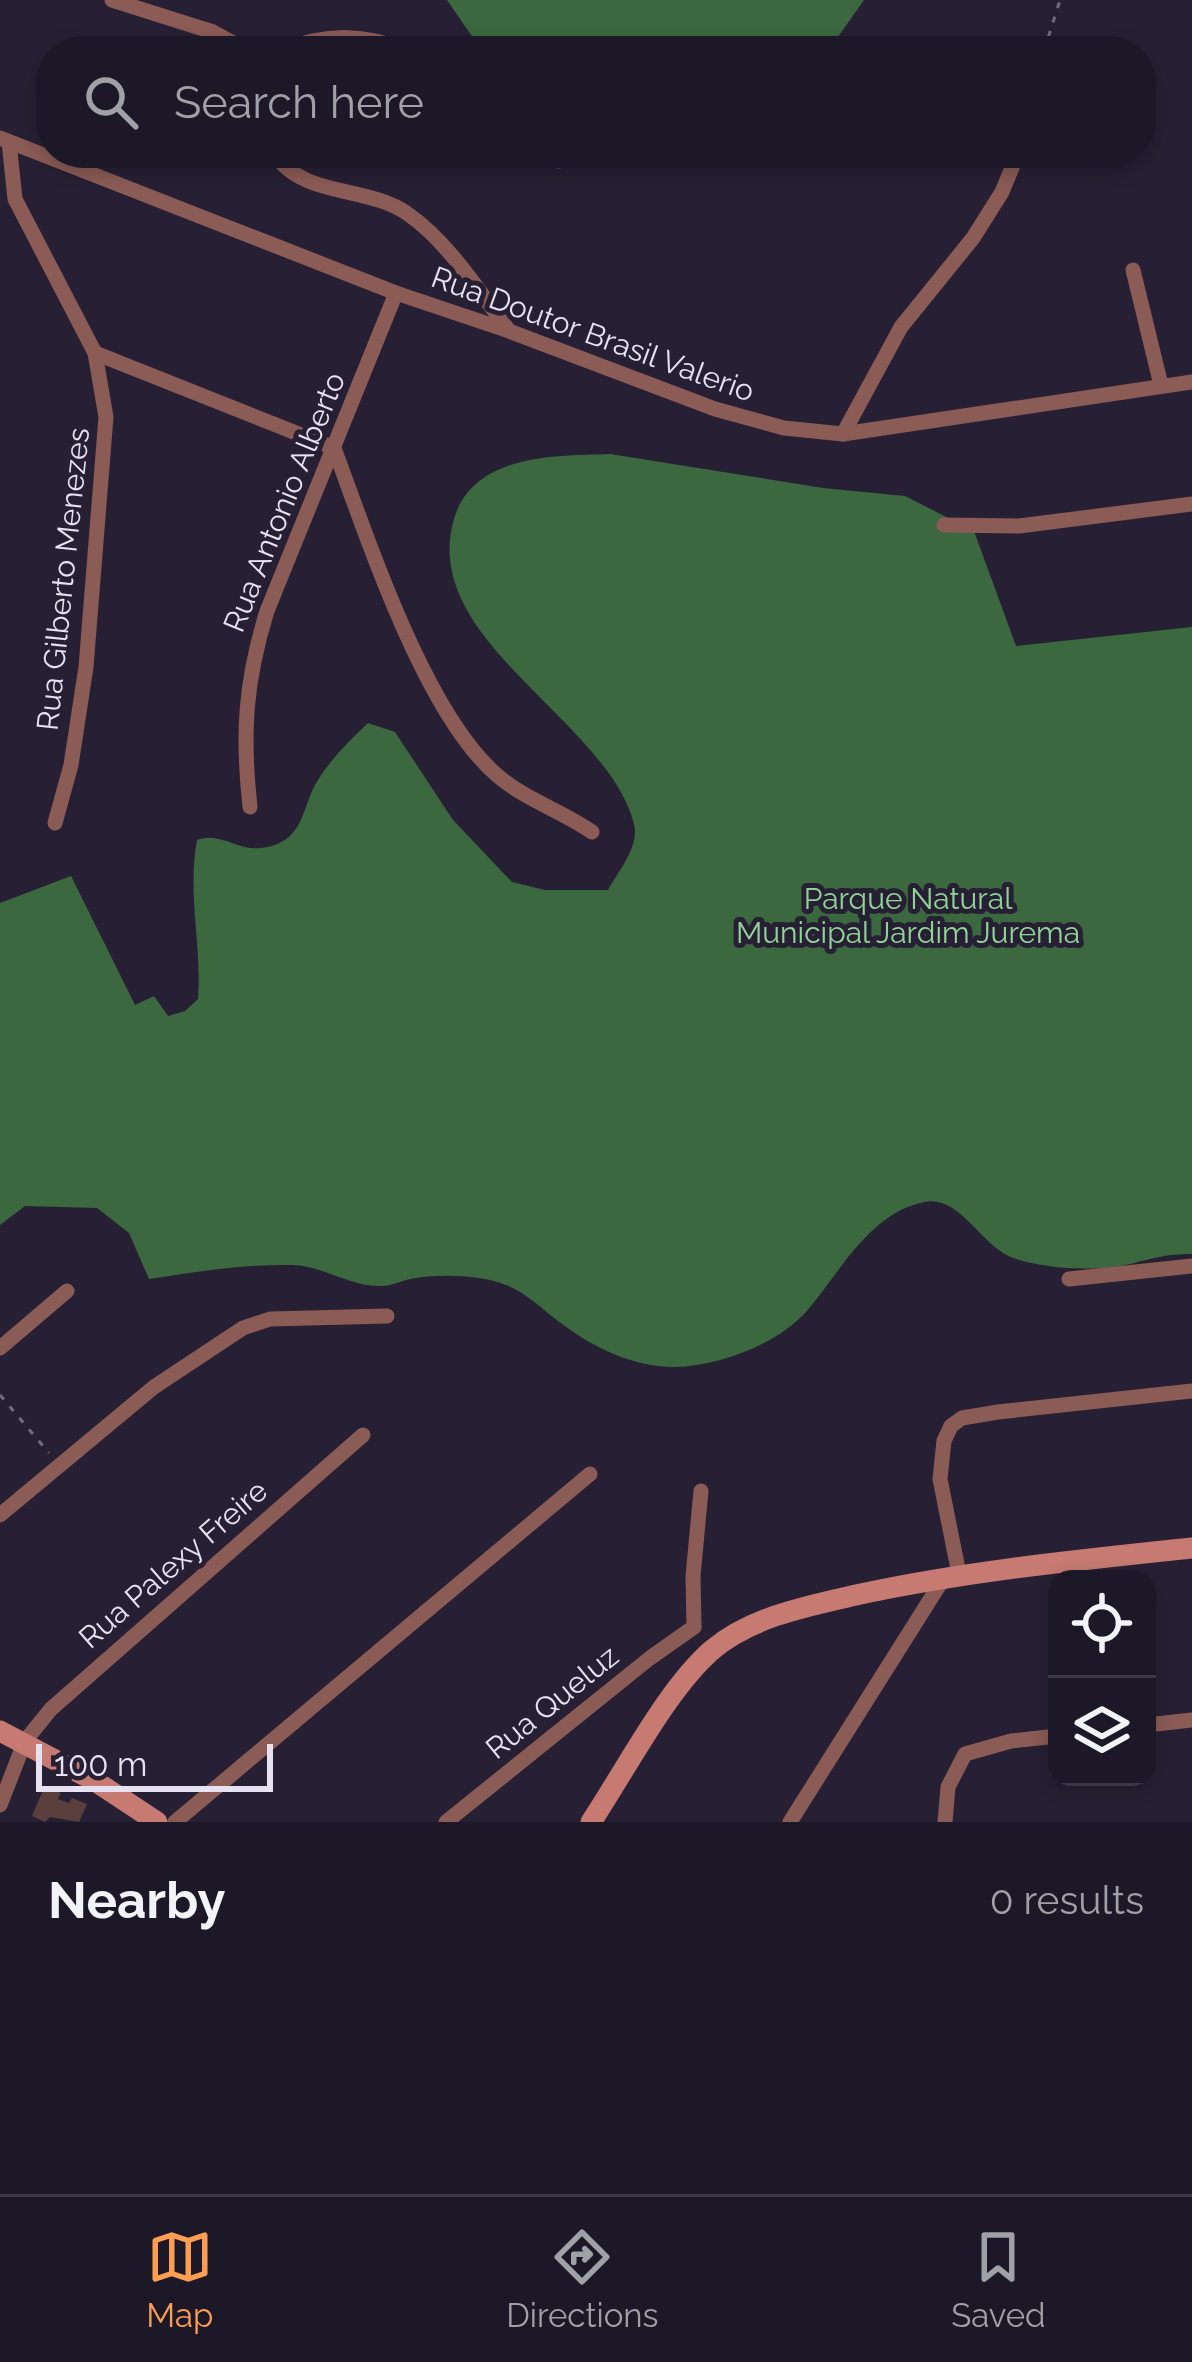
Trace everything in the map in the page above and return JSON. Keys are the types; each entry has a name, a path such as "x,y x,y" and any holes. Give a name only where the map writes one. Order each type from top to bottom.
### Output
{"main road":[{"path":"591,1822 683,1682 716,1647 770,1618 952,1575 1192,1548"},
{"path":"0,1731 25,1741 157,1822"}],"street":[{"path":"112,0 221,36"},
{"name":"Rua Gilberto Menezes","path":"4,140 7,202 95,353 106,417 88,644 70,766 55,823"},
{"name":"Rua Doutor Brasil Valerio","path":"4,140 36,152"},
{"name":"Rua Doutor Brasil Valerio","path":"76,168 396,293 715,410 784,428 843,434 1192,382"},
{"path":"289,168 298,177 371,195 410,215 472,282 508,331"},
{"path":"843,434 901,327 973,238 1012,168"},
{"path":"1132,270 1161,385"},
{"name":"Rua Antonio Alberto","path":"250,807 244,746 251,662 267,611 396,293"},
{"path":"95,353 334,448 391,596 451,720 494,773 525,797 592,832"},
{"path":"944,525 1019,526 1192,503"},
{"path":"1069,1279 1192,1266"},
{"path":"0,1348 67,1291"},
{"path":"0,1515 154,1387 243,1328 271,1319 387,1316"},
{"path":"790,1822 952,1575 940,1479 944,1441 952,1426 962,1418 998,1412 1192,1391"},
{"name":"Rua Palexy Freire","path":"0,1804 25,1741 51,1709 363,1435"},
{"path":"175,1822 590,1474"},
{"path":"701,1491 693,1576 694,1627 716,1647"},
{"name":"Rua Queluz","path":"446,1822 694,1627"},
{"path":"1156,1724 1192,1720"},
{"path":"944,1822 948,1787 965,1754 1048,1737"}],"path":[{"path":"1049,36 1060,0"},
{"path":"0,1395 58,1465"}],"green space":[{"path":"447,0 864,0 839,36 472,36"},
{"name":"Parque Natural Municipal Jardim Jurema","path":"610,454 823,488 905,496 974,531 1016,646 1192,627 1192,1254 1102,1268 1040,1265 1001,1252 949,1206 924,1202 904,1208 871,1232 806,1312 779,1334 727,1358 675,1367 613,1354 520,1292 485,1279 438,1276 370,1285 293,1265 149,1279 129,1233 97,1208 25,1206 0,1225 0,903 71,876 135,1005 154,996 168,1016 185,1011 198,999 197,840 213,838 261,848 286,839 300,822 323,772 368,723 395,732 453,820 512,882 545,890 608,890 627,858 635,832 617,786 590,749 488,641 463,603 450,563 454,519 478,482 497,470 541,458"}],"building":[{"path":"45,1786 61,1793 58,1799 87,1804 79,1822 50,1817 45,1822 32,1816"}]}
